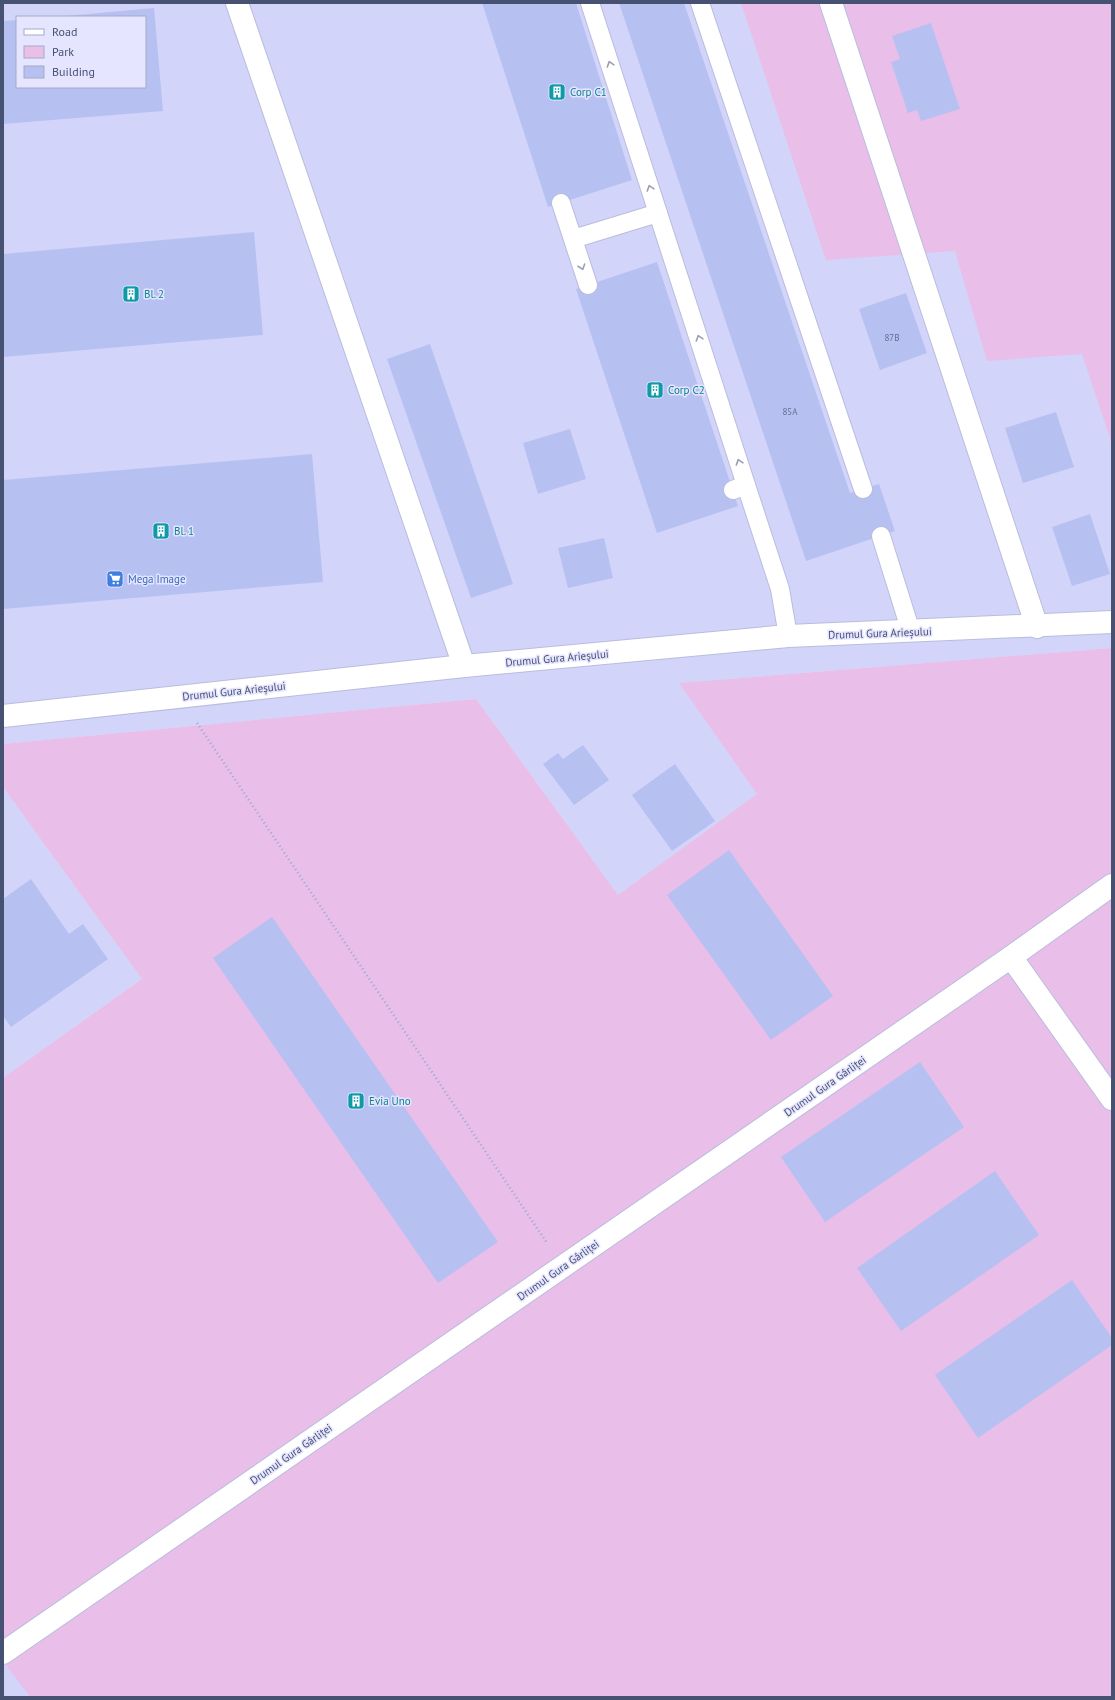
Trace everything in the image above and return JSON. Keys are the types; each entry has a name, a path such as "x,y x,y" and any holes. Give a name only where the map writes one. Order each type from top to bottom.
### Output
{"street":[{"path":"237,3 464,666"},
{"path":"831,3 1036,627"},
{"name":"Drumul Gura Arieșului","path":"3,716 464,666 788,636 1036,627 1112,622"},
{"name":"Drumul Gura Gârliței","path":"3,1653 1011,957 1112,885"},
{"path":"1011,957 1112,1099"}],"lane":[{"path":"590,3 658,213 740,487 780,589 788,636"},
{"path":"700,3 863,489"},
{"path":"561,203 588,285"},
{"path":"573,238 658,213"},
{"path":"881,536 911,632"}],"path":[{"path":"203,695 208,718 196,720 563,1267"}],"shaded area":[{"path":"3,3 1112,3 1112,648 680,683 757,794 618,895 476,699 3,744"},
{"path":"3,787 142,979 3,1078"},
{"path":"3,1661 9,1668 30,1697 3,1697"}],"green space":[{"path":"741,3 1112,3 1112,444 1082,354 987,361 955,251 826,260"},
{"path":"1112,648 1112,1697 30,1697 3,1661 3,1078 142,979 3,787 3,744 476,699 618,895 757,794 679,683"}],"building":[{"name":"Corp C1","path":"482,3 576,3 632,180 548,207"},
{"path":"619,3 684,3 850,493 879,484 895,531 806,561"},
{"path":"154,8 163,111 3,124 3,21 16,20 16,88 146,88 146,16 66,16"},
{"path":"931,23 960,109 921,121 917,110 908,113 891,62 900,59 892,36"},
{"name":"Bl. 2","path":"254,232 263,335 3,357 3,254"},
{"name":"Corp C2","path":"657,262 738,506 657,533 576,289"},
{"path":"906,293 927,353 880,370 859,309"},
{"path":"430,344 513,584 471,598 387,359"},
{"path":"1056,412 1074,467 1023,483 1005,428"},
{"path":"570,429 586,479 538,494 523,443"},
{"name":"Bl. 1","path":"312,454 323,582 3,609 3,480"},
{"path":"1090,514 1110,574 1072,586 1052,527"},
{"path":"604,538 613,578 568,588 558,548"},
{"path":"583,745 609,780 574,805 543,764 558,753 563,759"},
{"path":"675,764 715,821 672,851 632,795"},
{"path":"729,850 833,996 771,1040 667,895"},
{"path":"31,879 69,934 83,924 108,959 11,1027 3,1016 3,899"},
{"name":"Evia Uno","path":"272,917 498,1242 438,1283 213,958"},
{"path":"920,1062 964,1127 825,1222 781,1157"},
{"path":"995,1171 1039,1235 901,1331 857,1268"},
{"path":"1072,1280 1112,1338 1112,1345 978,1438 935,1375"}],"place":[{"name":"Corp C1","path":"557,92"},
{"name":"Bl. 2","path":"131,294"},
{"name":"Corp C2","path":"655,390"},
{"name":"Bl. 1","path":"161,531"},
{"name":"Mega Image","path":"115,579"},
{"name":"Evia Uno","path":"356,1101"}]}
